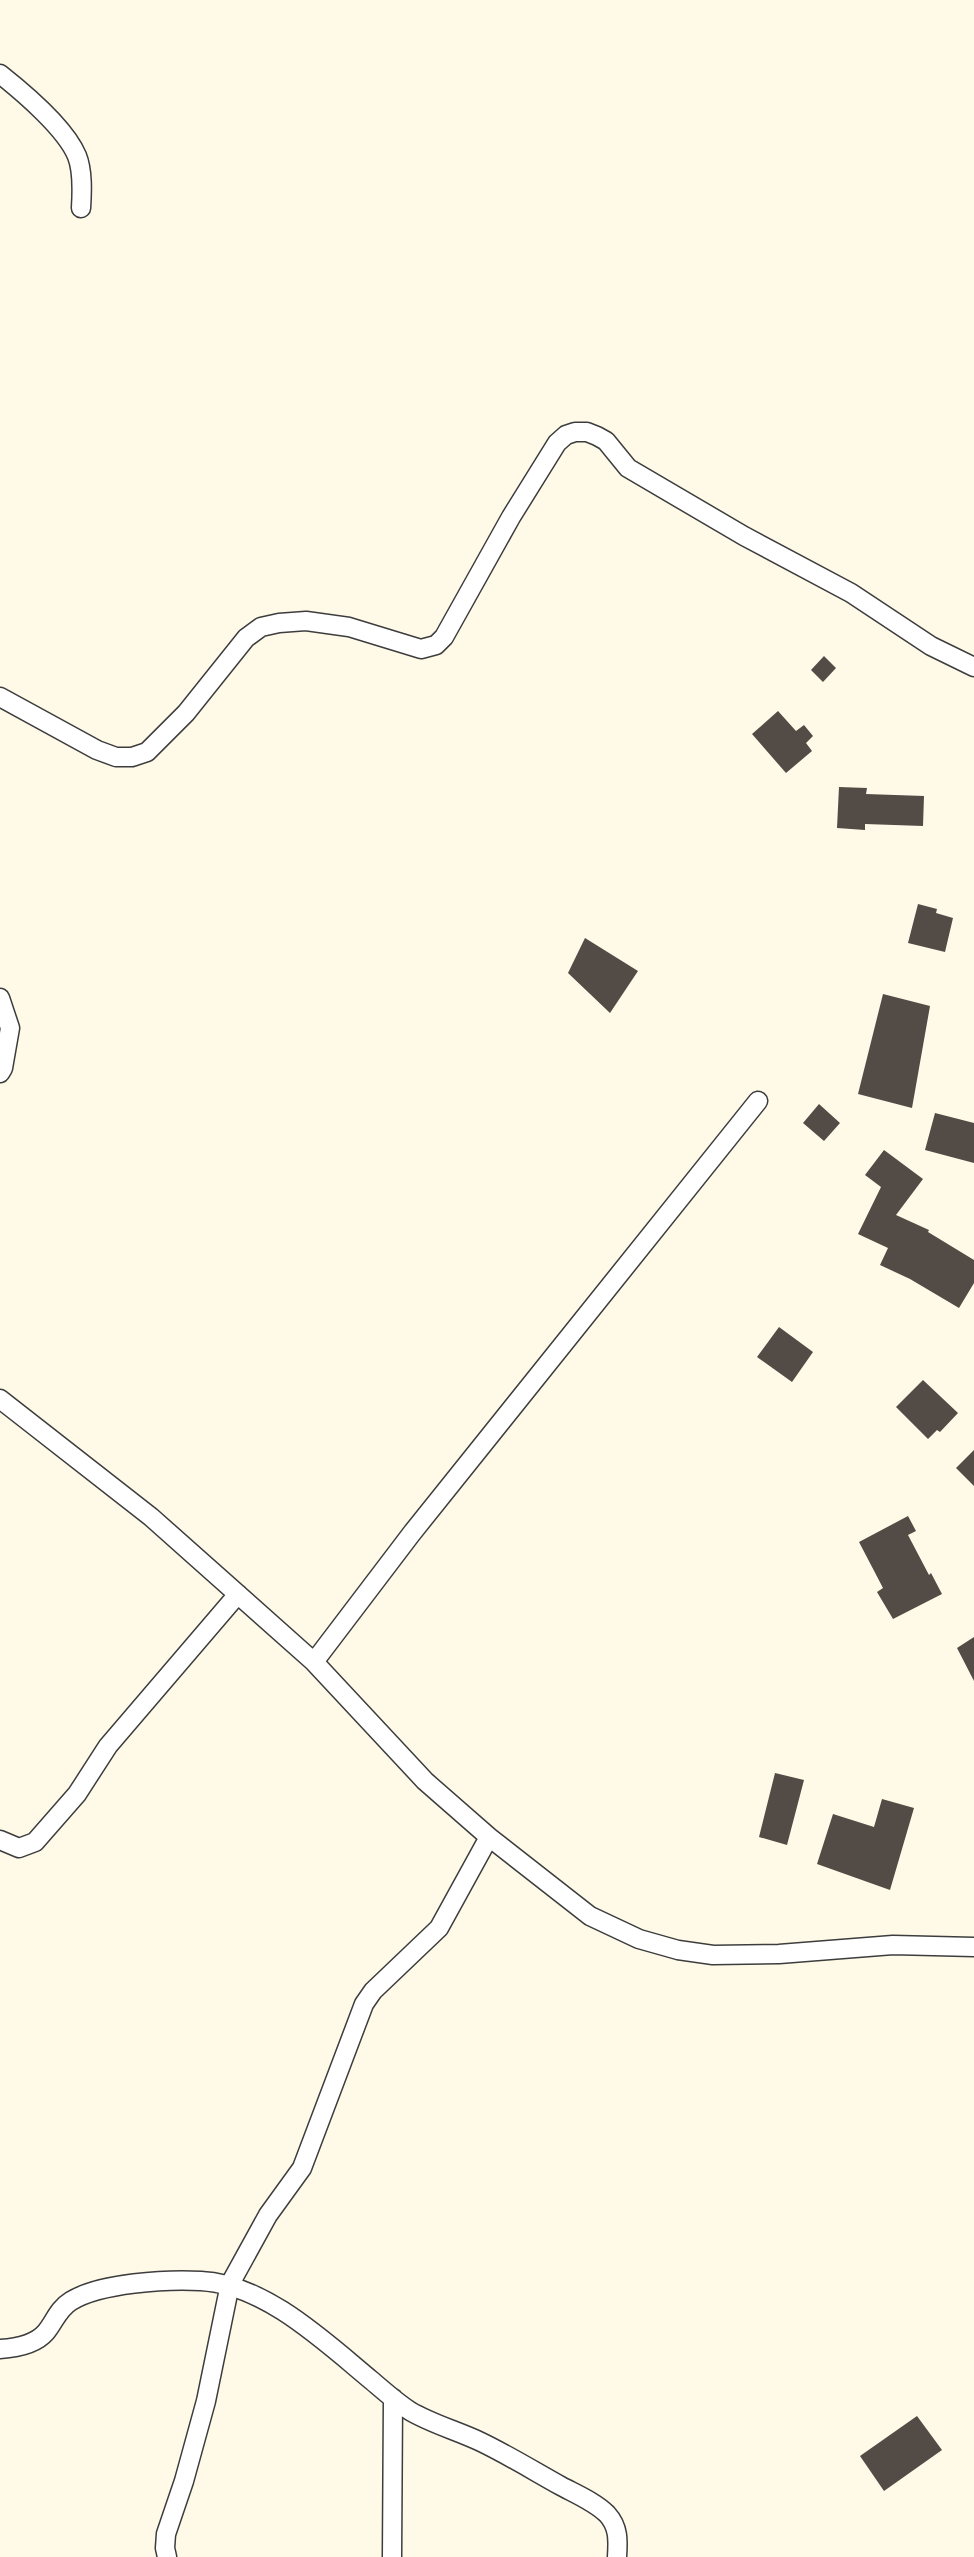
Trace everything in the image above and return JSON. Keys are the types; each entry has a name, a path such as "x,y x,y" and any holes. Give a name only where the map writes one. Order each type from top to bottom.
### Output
{"street":[{"path":"0,74 24,93 69,141 78,158 82,192 81,208"},
{"path":"0,697 97,750 116,757 132,757 147,752 186,713 246,638 261,627 306,621 349,627 421,649 429,649 444,637 511,517 557,443 566,435 575,432 587,432 606,441 628,468 637,474 851,593 931,646 974,667"},
{"path":"0,998 10,1028 3,1068 0,1072"},
{"path":"314,1662 412,1533 758,1101"},
{"path":"0,1399 151,1517 314,1662 425,1780 489,1837 590,1916 639,1939 678,1950 712,1955 779,1954 893,1945 974,1947"},
{"path":"0,1840 19,1848 35,1842 77,1794 108,1746 238,1594"},
{"path":"163,2554 166,2534 184,2481 206,2401 230,2284 268,2215 302,2168 364,2004 373,1991 439,1928 489,1837"},
{"path":"0,2349 17,2348 35,2340 45,2333 60,2309 72,2300 94,2292 118,2286 200,2281 230,2284 256,2295 287,2315 410,2411 481,2442 597,2506 614,2523 617,2533 617,2557"},
{"path":"392,2557 393,2398"}],"building":[{"path":"824,656 836,668 823,682 811,670"},
{"path":"778,711 796,731 804,725 813,736 806,743 812,751 786,773 752,734"},
{"path":"839,787 867,788 866,794 924,796 923,826 865,824 865,830 837,828"},
{"path":"918,904 937,909 936,913 953,918 945,952 908,943"},
{"path":"585,938 638,971 610,1013 568,973"},
{"path":"883,994 930,1006 912,1108 858,1094"},
{"path":"819,1104 840,1123 824,1141 803,1123"},
{"path":"935,1113 974,1123 974,1163 925,1150"},
{"path":"884,1150 923,1179 896,1215 929,1230 928,1232 974,1260 974,1283 959,1308 910,1279 880,1265 888,1248 858,1234 881,1187 865,1175"},
{"path":"779,1327 813,1352 792,1382 757,1357"},
{"path":"923,1380 958,1413 940,1432 937,1430 928,1439 896,1407"},
{"path":"974,1450 974,1486 956,1468"},
{"path":"908,1516 916,1531 908,1535 942,1594 893,1619 877,1592 883,1588 859,1542"},
{"path":"974,1637 974,1681 957,1648"},
{"path":"775,1773 804,1780 787,1845 759,1837"},
{"path":"882,1799 914,1808 890,1890 817,1864 833,1814 874,1827"},
{"path":"917,2416 942,2450 884,2491 860,2456"}]}
